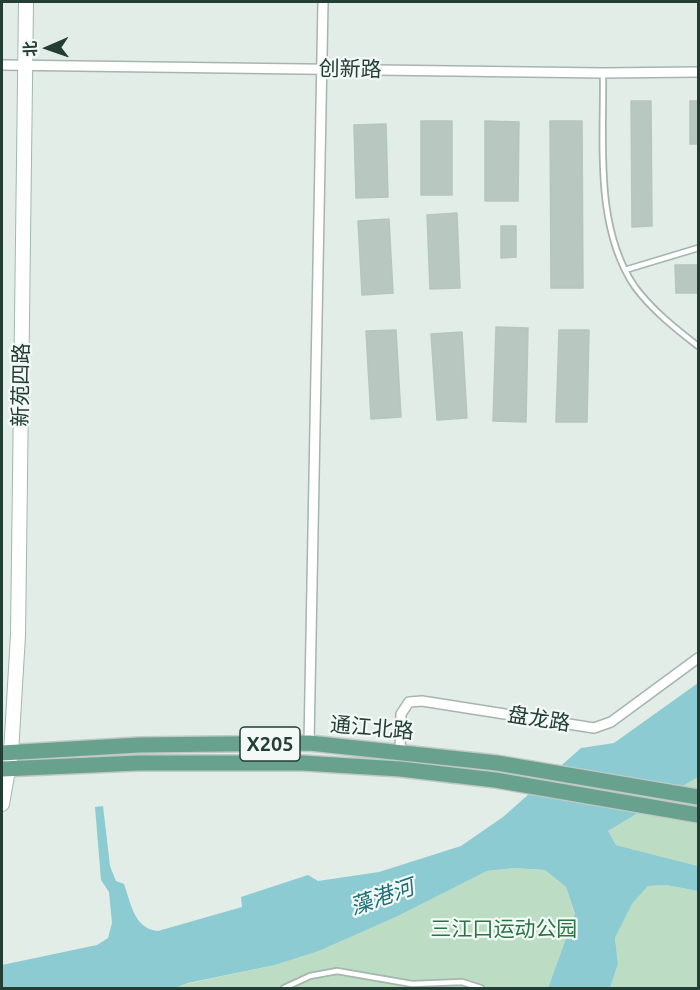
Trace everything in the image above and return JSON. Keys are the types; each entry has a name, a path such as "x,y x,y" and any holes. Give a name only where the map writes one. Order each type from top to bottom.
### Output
{"main road":[{"name":"通江北路","path":"6,753 139,745 309,743 400,751 537,770 699,797"},
{"name":"通江北路","path":"4,770 138,763 303,763 399,769 517,784 699,815"}],"street":[{"name":"新苑四路","path":"2,804 18,635 26,2"},
{"path":"309,743 324,2"},
{"name":"创新路","path":"2,65 603,73 699,72"},
{"name":"盘龙路","path":"400,751 401,714 409,702 422,701 594,728 611,722 699,658"}],"lane":[{"path":"603,73 606,202 614,238 625,270 650,306 699,346"},
{"path":"625,270 699,248"},
{"path":"284,988 310,976 337,971 412,984 462,982 481,988"}],"green space":[{"path":"698,777 698,866 616,845 608,831"},
{"name":"三江口运动公园","path":"514,868 545,870 566,887 575,915 548,988 167,988 275,965 319,951 398,916 487,871"},
{"path":"666,885 698,891 698,988 610,988 618,964 615,938 632,904 648,886"}],"water":[{"name":"藻港河","path":"698,683 698,777 608,831 616,845 698,866 698,891 666,885 648,886 632,904 615,938 618,964 610,988 548,988 575,914 566,887 545,870 514,868 487,871 398,916 319,951 275,965 174,988 2,988 2,965 97,945 108,938 112,923 109,892 101,880 95,807 103,806 110,866 116,881 124,884 139,920 150,929 158,931 242,907 241,897 308,875 318,881 379,872 461,846 503,817 581,748 614,743"}],"building":[{"path":"631,101 651,101 652,226 632,227"},
{"path":"690,101 699,101 699,144 690,144"},
{"path":"421,121 452,121 452,195 421,195"},
{"path":"485,121 519,122 518,201 485,201"},
{"path":"550,121 582,121 583,288 551,288"},
{"path":"386,124 388,197 356,198 354,125"},
{"path":"457,213 460,288 430,289 427,215"},
{"path":"389,219 393,293 362,295 358,221"},
{"path":"501,226 516,226 516,257 501,258"},
{"path":"675,265 697,265 698,293 676,293"},
{"path":"496,327 528,328 526,422 493,421"},
{"path":"396,330 401,417 371,419 366,331"},
{"path":"559,330 589,330 587,422 556,422"},
{"path":"462,332 467,418 437,420 431,334"}]}
